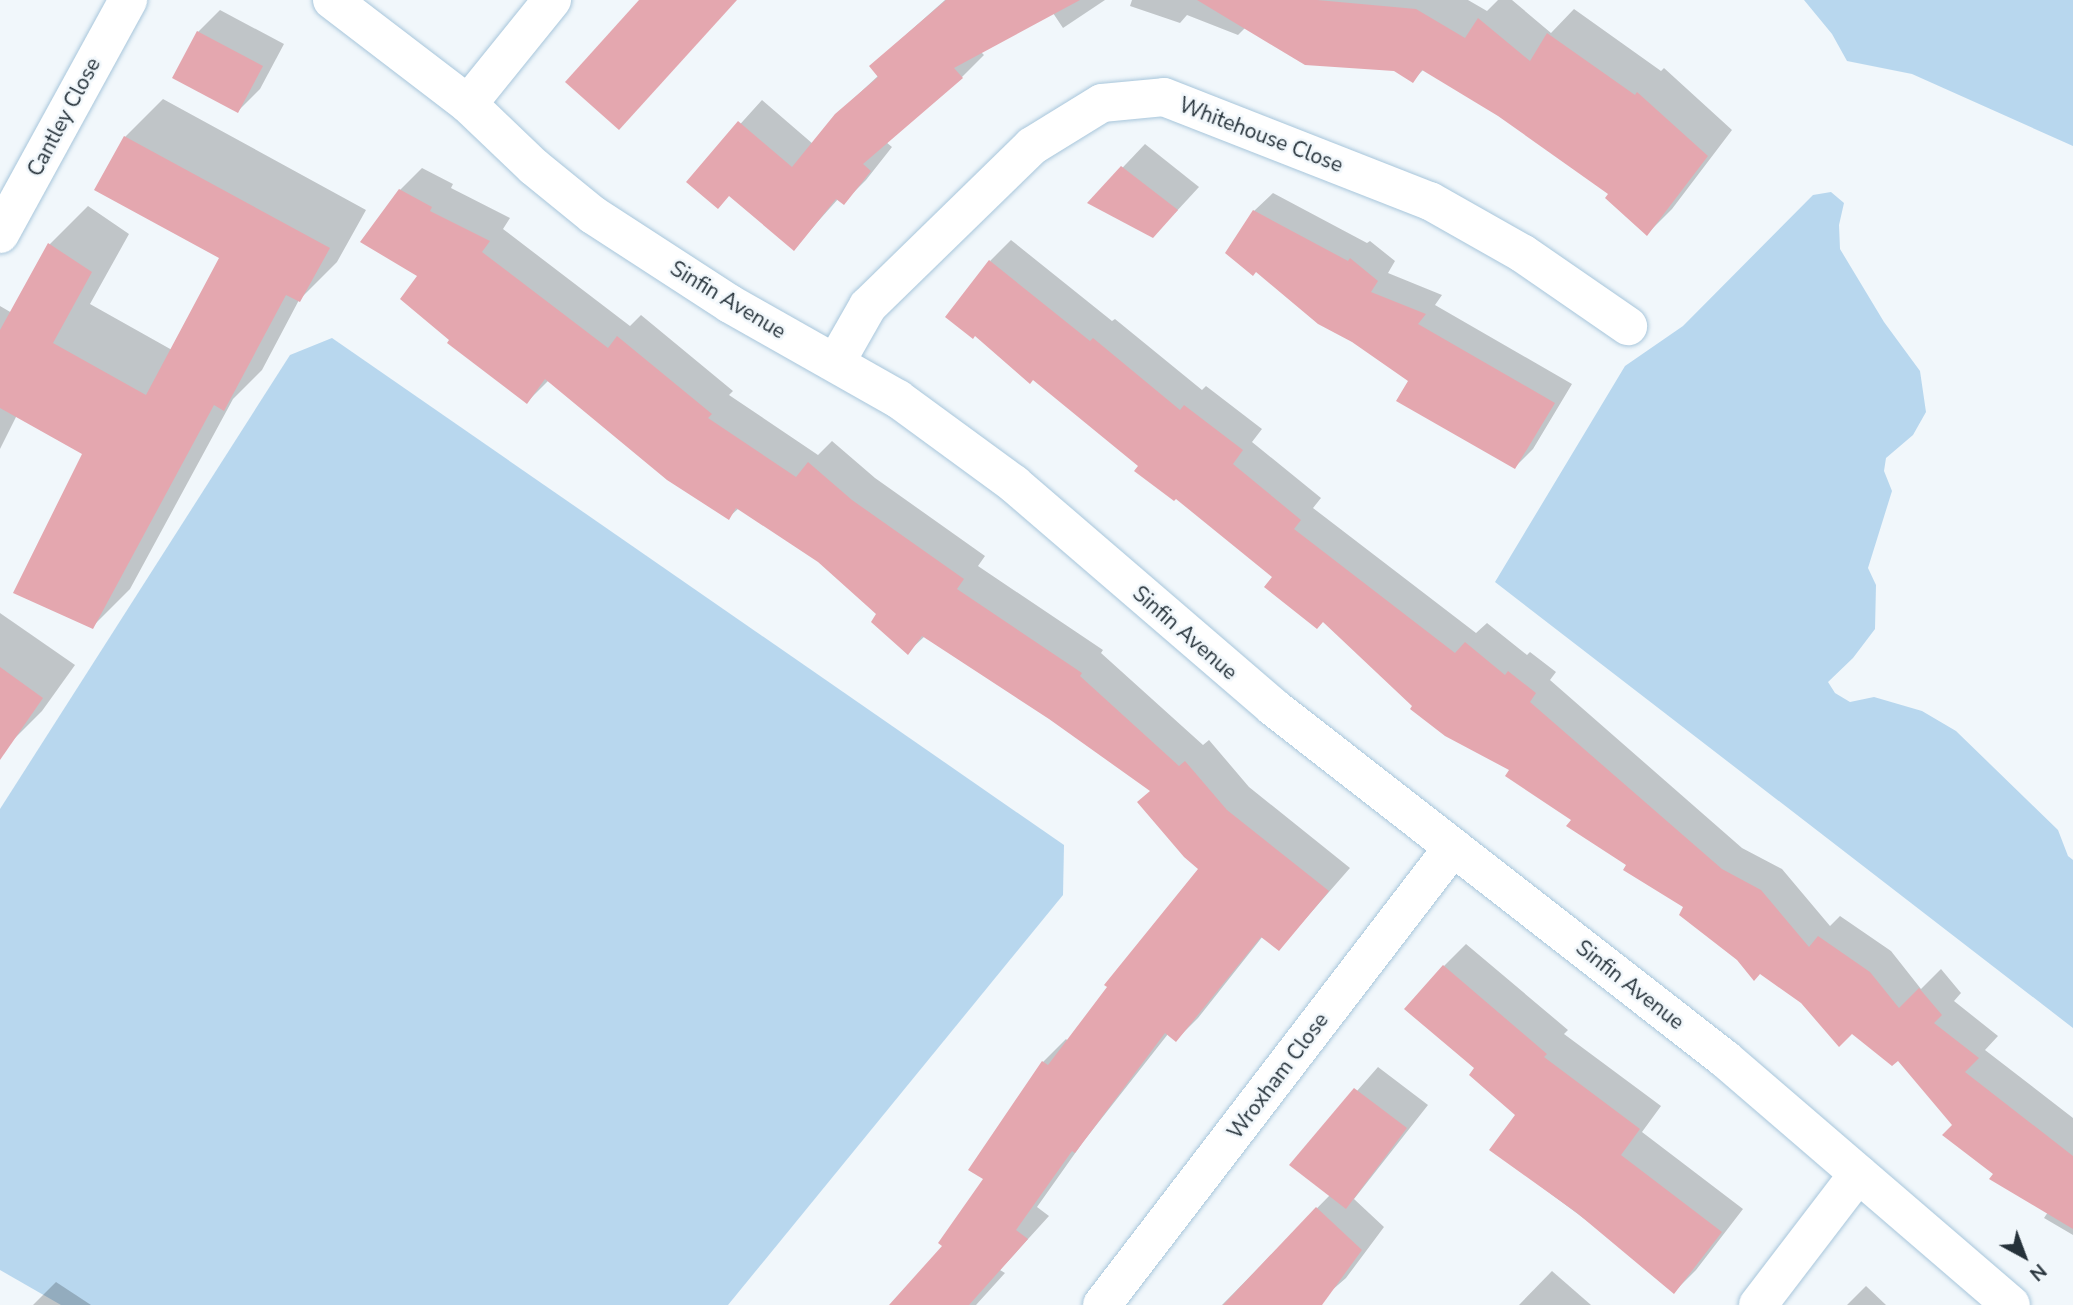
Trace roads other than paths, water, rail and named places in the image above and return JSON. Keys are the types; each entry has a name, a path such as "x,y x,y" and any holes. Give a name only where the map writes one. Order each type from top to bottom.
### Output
{"street":[{"name":"Cantley Close","path":"0,234 128,0"},
{"name":"Sinfin Avenue","path":"332,0 468,104 534,167 593,215 730,304 836,362 909,407 1014,484 1272,707 1725,1059 2011,1305"},
{"path":"468,104 552,0"},
{"name":"Whitehouse Close","path":"836,362 869,306 1032,146 1102,103 1164,97 1430,201 1522,253 1628,326"},
{"name":"Wroxham Close","path":"1102,1305 1453,847"},
{"path":"1758,1305 1858,1174"}]}
